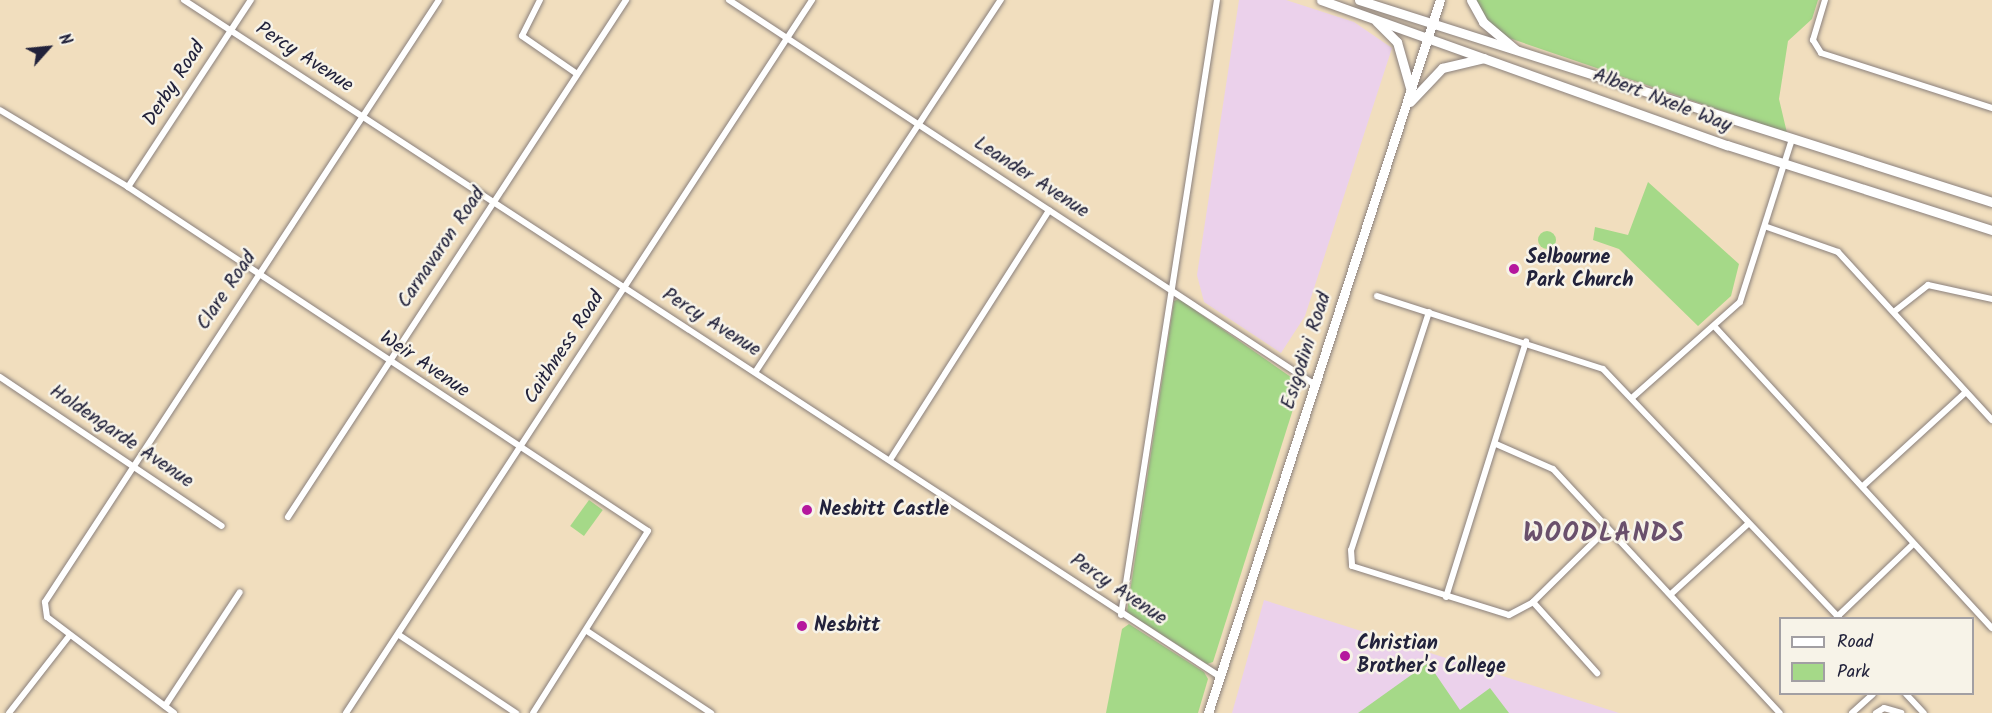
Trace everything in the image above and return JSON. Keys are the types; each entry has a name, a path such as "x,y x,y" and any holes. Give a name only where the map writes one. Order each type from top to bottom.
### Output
{"main road":[{"name":"Albert Nxele Way","path":"1321,0 1784,164 1992,230"},
{"name":"Albert Nxele Way","path":"1359,0 1524,55 1992,202"},
{"name":"Esigodini Road","path":"1208,713 1440,0"},
{"path":"1471,0 1496,35 1524,55"},
{"path":"1371,16 1397,42 1411,91"},
{"path":"1406,107 1442,68 1490,58"}],"street":[{"name":"Percy Avenue","path":"184,0 624,288 756,371 1120,615 1219,676"},
{"name":"Derby Road","path":"128,187 251,0"},
{"name":"Clare Road","path":"70,635 47,617 45,602 256,275 363,117 438,0"},
{"path":"540,0 522,36 577,74"},
{"name":"Carnavaron Road","path":"288,517 388,360 626,0"},
{"name":"Leander Avenue","path":"729,0 1172,288 1315,385"},
{"name":"Caithness Road","path":"346,713 812,0"},
{"path":"756,371 1001,0"},
{"path":"1120,615 1217,0"},
{"path":"1825,0 1813,40 1821,53 1992,108"},
{"name":"Weir Avenue","path":"0,110 128,187 256,275 648,531 587,631 533,713"},
{"path":"1633,397 1715,327 1740,302 1767,227 1792,139"},
{"path":"890,460 1049,210"},
{"path":"1767,227 1836,250 1895,311 1992,420"},
{"path":"1895,311 1929,285 1992,299"},
{"path":"1377,296 1526,341 1593,364 1633,397 1748,524 1837,617"},
{"path":"1429,312 1350,559 1358,571 1501,616 1533,602 1607,529"},
{"path":"1715,327 1992,628"},
{"path":"1446,597 1496,444 1526,341"},
{"name":"Holdengarde Avenue","path":"0,377 134,463 222,526"},
{"path":"1863,486 1966,392"},
{"path":"1496,444 1544,462 1671,594 1780,713"},
{"path":"1671,594 1748,524"},
{"path":"1839,617 1913,544"},
{"path":"165,706 240,592"},
{"path":"1533,602 1597,673"},
{"path":"587,631 711,713"},
{"path":"9,713 70,635 174,713"},
{"path":"399,635 516,713"},
{"path":"1852,713 1871,695"},
{"path":"1908,695 1924,713"},
{"path":"1876,713 1884,708 1901,713"}],"shaded area":[{"path":"1239,0 1286,0 1354,22 1392,48 1305,316 1281,353 1204,302 1197,275"},
{"name":"Christian Brother's College","path":"1264,600 1619,713 1232,713"}],"green space":[{"path":"1476,0 1818,0 1812,19 1788,41 1779,99 1787,133 1509,38 1490,24"},
{"path":"1648,182 1739,264 1731,296 1698,326 1619,249 1593,240 1595,227 1628,235"},
{"path":"1543,231 1551,231 1556,236 1554,247 1543,249 1538,244 1538,236"},
{"path":"1179,299 1301,384 1213,662 1207,664 1127,612 1174,301"},
{"path":"589,500 603,510 584,536 570,526"},
{"path":"1129,624 1204,672 1208,679 1198,713 1106,713 1122,629"},
{"path":"1428,663 1460,710 1490,688 1509,713 1358,713"}],"place":[{"name":"Selbourne Park Church","path":"1514,269"},
{"name":"Nesbitt Castle","path":"807,510"},
{"name":"Nesbitt","path":"802,626"},
{"name":"Christian Brother's College","path":"1345,656"}],"district":[{"name":"WOODLANDS","path":"1604,535"}]}
